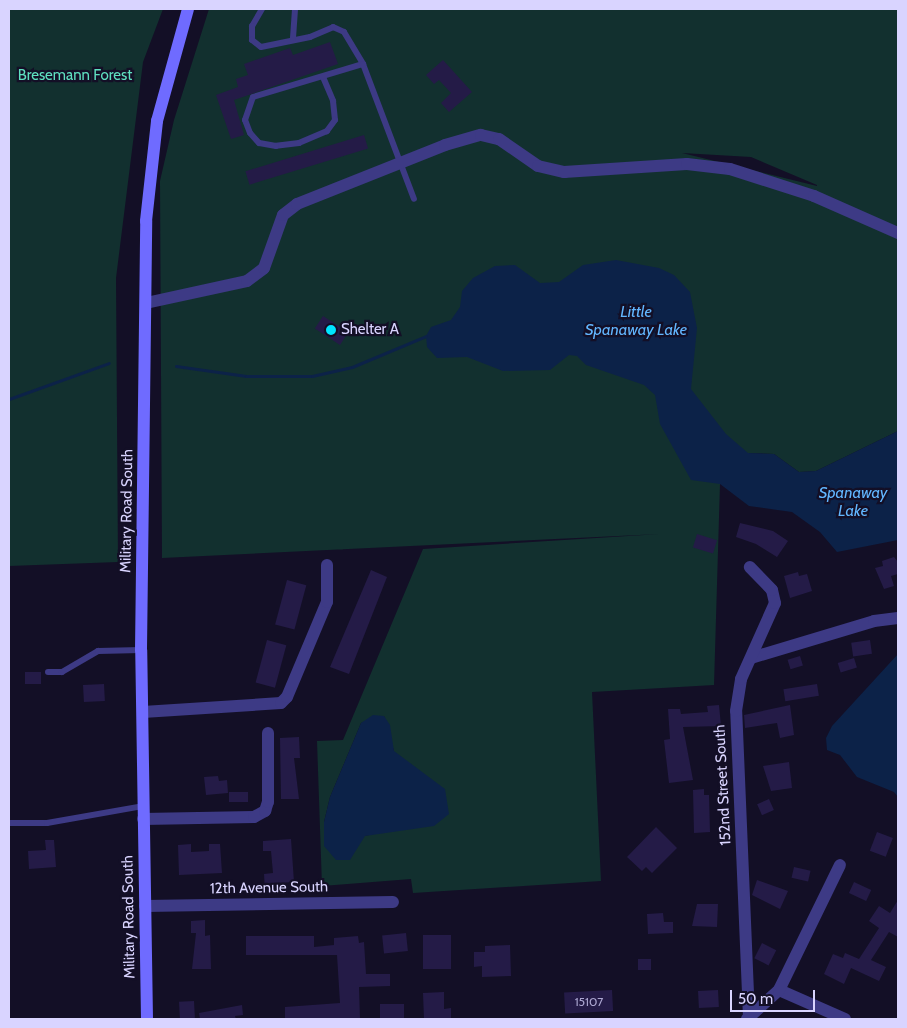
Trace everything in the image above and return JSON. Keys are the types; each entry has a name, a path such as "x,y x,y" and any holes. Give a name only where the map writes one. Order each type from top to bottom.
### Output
{"main road":[{"name":"Military Road South","path":"147,1019 141,650 150,169 161,100 188,9"}],"street":[{"path":"146,303 247,281 264,268 278,226 289,209 312,196 481,135 500,139 538,166 564,172 686,164 712,166 814,196 898,233"},
{"path":"143,712 270,707 285,700 327,602 328,566"},
{"name":"152nd Street South","path":"748,1018 736,711 741,679 775,603 772,590 750,567"},
{"path":"751,658 874,621 898,618"},
{"path":"143,812 254,817 265,811 268,802 268,733"},
{"path":"748,1018 779,990 840,865"},
{"name":"12th Avenue South","path":"145,906 393,902"},
{"path":"779,990 845,1019"}],"lane":[{"path":"262,9 252,26 252,40 261,47 270,47 293,38 310,37 333,27 344,32 363,64 414,199"},
{"path":"293,38 295,9"},
{"path":"323,77 333,101 335,120 327,131 299,143 259,143 245,120 253,98 363,64"},
{"path":"48,672 62,672 98,651 141,650"},
{"path":"9,823 47,823 143,812"}],"green space":[{"name":"Bresemann Forest","path":"9,9 163,9 143,62 116,278 118,562 9,566"},
{"path":"209,9 898,9 898,431 816,471 799,472 774,454 748,453 720,484 714,685 592,692 601,881 413,893 411,879 322,886 317,741 343,740 423,549 660,534 162,558 160,181 174,120","holes":["682,153 751,157 817,186","384,716 394,751 393,830 364,836 324,822 330,797 361,723"]}],"water":[{"name":"Little Spanaway Lake","path":"616,260 659,268 674,275 690,292 697,328 691,389 726,434 748,453 774,454 799,472 816,471 898,431 898,540 837,552 820,532 792,512 749,506 720,484 691,480 660,424 655,395 644,385 586,365 577,356 569,355 550,370 503,371 467,357 437,358 427,347 426,336 431,327 451,320 460,307 462,291 473,278 495,266 515,265 540,283 559,282 583,265"},
{"path":"898,654 898,797 894,792 857,777 840,755 827,750 826,738 832,726"},
{"path":"373,715 384,716 390,725 394,751 445,789 449,814 434,826 365,836 350,860 336,860 324,846 324,822 330,797 361,723"}],"building":[{"path":"330,42 338,64 234,100 244,135 231,139 216,95 238,87 236,79 248,75 244,64 290,48 293,55"},
{"path":"443,60 472,92 449,112 441,103 451,93 439,80 434,84 426,75"},
{"path":"364,135 368,148 250,185 245,171"},
{"name":"Shelter A","path":"323,316 348,332 340,345 315,329"},
{"path":"740,523 773,531 788,541 777,557 756,544 736,537"},
{"path":"697,534 717,540 713,554 693,547"},
{"path":"894,557 898,562 898,574 891,576 894,586 884,589 875,568 883,566 882,561"},
{"path":"371,570 387,577 349,674 330,667"},
{"path":"798,572 799,576 807,574 812,591 790,598 784,576"},
{"path":"287,580 306,585 294,630 275,624"},
{"path":"267,640 286,645 275,688 256,683"},
{"path":"870,640 872,654 853,657 851,643"},
{"path":"800,656 803,666 790,669 788,660"},
{"path":"854,658 857,668 841,673 838,663"},
{"path":"25,672 41,672 41,684 25,684"},
{"path":"104,684 105,701 84,702 83,685"},
{"path":"817,684 819,696 785,701 783,689"},
{"path":"719,705 721,726 683,727 693,780 669,783 664,740 670,739 668,709 680,709 681,714 708,712 707,706"},
{"path":"790,705 794,735 780,738 777,723 745,728 744,715"},
{"path":"299,737 300,758 294,758 299,799 281,799 280,738"},
{"path":"789,762 792,788 771,791 763,766"},
{"path":"218,776 219,781 227,780 228,793 206,795 204,777"},
{"path":"704,789 704,795 709,795 710,832 694,833 693,790"},
{"path":"229,792 248,792 248,802 229,802"},
{"path":"769,799 774,810 762,815 757,804"},
{"path":"656,827 677,848 652,873 646,867 642,871 627,857"},
{"path":"877,832 893,838 886,857 870,851"},
{"path":"291,839 294,882 277,883 277,890 265,891 264,874 273,873 271,851 263,851 263,841"},
{"path":"45,840 54,840 56,867 29,869 28,851 46,850"},
{"path":"191,844 191,852 209,851 209,844 220,844 222,873 179,875 178,845"},
{"path":"794,867 811,871 808,882 792,878"},
{"path":"757,880 788,891 780,909 752,895"},
{"path":"854,882 871,890 866,901 849,893"},
{"path":"898,900 898,937 889,932 871,960 886,967 879,981 851,968 844,984 824,974 833,954 843,958 845,953 859,959 879,928 869,921 879,906 890,913"},
{"path":"697,904 718,904 717,927 692,926"},
{"path":"663,913 664,922 673,922 673,933 648,934 647,914"},
{"path":"205,920 205,936 210,935 211,969 192,969 196,933 191,933 191,921"},
{"path":"406,933 408,951 384,953 382,936"},
{"path":"423,935 451,935 451,969 423,969"},
{"path":"246,936 314,936 314,947 334,945 334,938 358,936 359,943 364,942 366,974 390,974 390,986 359,987 360,1019 285,1019 285,1007 340,1003 337,955 246,955"},
{"path":"762,943 776,950 769,965 754,958"},
{"path":"510,945 511,976 482,977 482,966 474,967 474,952 485,952 485,946"},
{"path":"638,959 651,959 651,970 638,970"},
{"path":"612,990 613,1011 565,1013 564,993"},
{"path":"718,990 719,1007 699,1008 698,991"},
{"path":"444,992 444,1009 451,1008 451,1019 424,1019 423,993"},
{"path":"194,1001 195,1019 180,1019 179,1002"},
{"path":"380,1004 404,1004 404,1019 380,1019"},
{"path":"242,1005 243,1015 235,1016 236,1019 200,1019 199,1013"}],"waterway":[{"path":"176,366 246,376 312,376 352,367 426,336"},
{"path":"9,399 109,363"}],"place":[{"name":"Shelter A","path":"331,330"}],"water label":[{"name":"Spanaway Lake","path":"853,502"}]}
